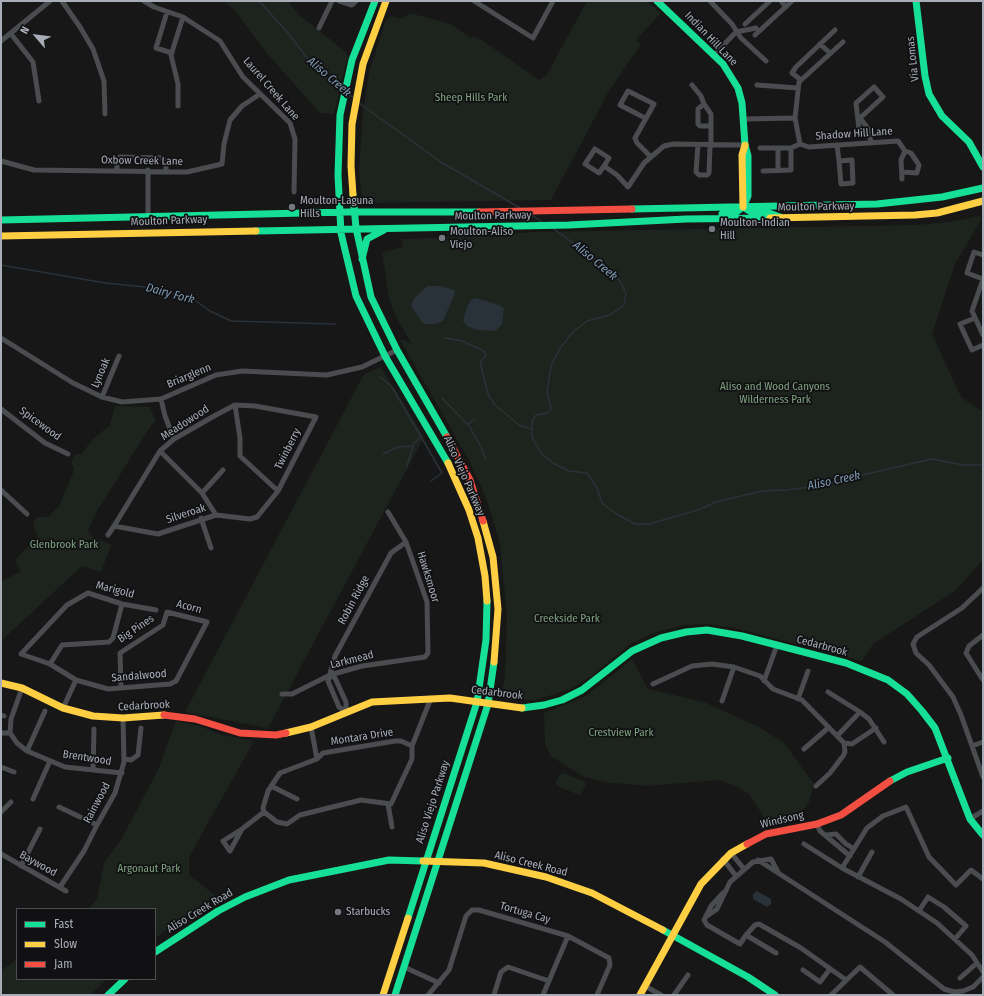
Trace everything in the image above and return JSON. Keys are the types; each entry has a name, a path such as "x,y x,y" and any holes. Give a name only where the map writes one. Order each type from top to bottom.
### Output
{"main road":[{"name":"Aliso Viejo Parkway","path":"375,1 350,68 340,112 338,175 341,228 356,296 385,356 428,427 451,469 469,510 478,538 485,576 487,598 486,640 477,702 383,995"},
{"name":"Aliso Viejo Parkway","path":"386,1 361,73 352,124 351,166 356,228 371,297 397,350 470,480 487,530 497,585 498,609 494,669 488,704 395,995"},
{"name":"Indian Hill Lane","path":"657,1 714,55 731,75 738,88 745,119 745,145 748,156 748,196 743,207"},
{"name":"Via Lomas","path":"916,1 920,19 925,76 929,94 942,116 969,142 983,167"},
{"name":"Moulton Parkway","path":"1,220 148,218 341,212 498,212 877,204 942,197 983,188"},
{"name":"Moulton Parkway","path":"1,236 341,228 387,229 569,225 686,219 915,215 937,213 983,201"},
{"path":"686,219 698,215 736,213 743,207 753,213 769,213 784,218"},
{"path":"362,259 364,246 367,239 387,229"},
{"name":"Cedarbrook","path":"1,683 22,688 63,708 93,716 123,718 146,715 172,715 202,720 240,733 276,735 311,726 372,702 450,698 526,708 562,700 595,682 632,651 661,638 686,632 706,630 742,636 869,670 888,680 907,694 935,728 948,758 962,801 970,819 983,835"},
{"name":"Windsong","path":"640,995 701,884 731,853 766,834 817,824 840,815 888,782 907,772 948,758"},
{"name":"Aliso Creek Road","path":"156,951 218,911 245,897 289,880 389,860 494,864 546,877 592,893 673,935 748,977 775,995"},
{"path":"395,995 392,991 404,953 400,944"},
{"path":"108,995 124,980"}],"street":[{"path":"1,41 50,1"},
{"path":"62,1 93,49 104,81 105,114"},
{"name":"Laurel Creek Lane","path":"144,1 166,12 183,17 220,41 243,77 290,123 295,139 294,192"},
{"path":"319,28 332,1"},
{"path":"339,1 352,5 356,3 356,1"},
{"path":"474,1 533,38 553,1"},
{"path":"710,1 732,24 736,32 766,61"},
{"path":"745,24 770,1"},
{"path":"781,1 786,7"},
{"path":"714,55 736,32 757,31 792,1"},
{"path":"166,12 156,48 172,53"},
{"path":"178,106 178,84 172,53 183,17"},
{"path":"751,18 757,31"},
{"path":"801,80 792,73 796,67 835,30"},
{"path":"11,34 33,62 39,101"},
{"path":"760,148 791,148 800,144 798,125 795,118 798,88 801,80 842,42"},
{"path":"820,44 830,53"},
{"path":"692,85 701,96 704,104 711,114 709,173 707,175 699,175 696,172 698,145"},
{"path":"757,85 798,88"},
{"path":"859,118 883,97 874,87 856,103 859,118 859,129"},
{"path":"646,118 620,105 628,91 654,104 635,138 637,143 650,156"},
{"name":"Oxbow Creek Lane","path":"1,161 34,170 148,170 187,172 222,164 224,144 230,120 242,106 260,94"},
{"path":"704,104 698,109 698,124 700,126 711,126"},
{"path":"745,119 795,118"},
{"path":"859,118 869,130 871,143"},
{"name":"Shadow Hill Lane","path":"800,144 809,147 898,140 905,151 911,153 919,165 917,173 902,172"},
{"path":"604,166 617,175 628,187 650,156 664,146 673,144 710,146 745,145"},
{"path":"837,145 840,184 853,183 852,160 839,161"},
{"path":"778,148 778,170"},
{"path":"763,171 791,170 791,148"},
{"path":"595,149 609,158 604,166 599,173 586,164 595,149"},
{"path":"902,180 901,160 905,151"},
{"path":"117,170 120,157 163,158 166,161 166,171"},
{"path":"148,170 148,218"},
{"path":"983,255 974,252 967,273 983,279 972,311 983,335"},
{"path":"975,318 960,324 972,350 983,345"},
{"name":"Briarglenn","path":"1,338 72,383 102,397 122,402 161,399 216,375 242,371 327,374 362,367 397,350"},
{"name":"Lynoak","path":"102,397 119,356"},
{"path":"161,399 174,439"},
{"path":"235,405 240,438 240,456 278,491"},
{"name":"Meadowood","path":"108,535 160,451 174,439 235,405"},
{"name":"Twinberry","path":"235,405 255,406 316,417 278,491"},
{"name":"Spicewood","path":"1,409 45,443 68,454"},
{"path":"160,451 202,493 216,515"},
{"path":"202,493 223,470"},
{"path":"1,490 27,514"},
{"name":"Silveroak","path":"114,526 158,534 201,518 216,515 254,518 257,517 278,491"},
{"name":"Hawksmoor","path":"388,512 406,542 427,602 428,653"},
{"path":"201,518 211,548"},
{"name":"Robin Ridge","path":"346,712 338,707 328,681 335,656 391,553 406,542"},
{"path":"983,588 962,608 915,640 913,648 916,653 934,670 953,697 983,777"},
{"name":"Marigold","path":"21,654 67,605 88,593 122,604 156,610"},
{"path":"50,664 62,646 109,642 113,638 122,604"},
{"name":"Acorn","path":"166,612 207,622"},
{"name":"Big Pines","path":"121,688 120,653 163,625 166,612"},
{"name":"Sandalwood","path":"21,654 50,664 76,680 108,689 173,683 207,622"},
{"path":"983,635 966,649 967,656 983,680"},
{"path":"764,681 777,645"},
{"name":"Larkmead","path":"282,694 292,694 330,675 362,666 425,657 428,653"},
{"path":"653,684 692,666 712,664 734,667 760,676 773,689 808,704 828,728 844,743 852,744 876,728"},
{"path":"722,701 734,667"},
{"path":"798,699 808,671"},
{"path":"330,675 335,678 346,702 346,712"},
{"path":"63,708 76,680"},
{"path":"331,688 338,685"},
{"path":"1,733 10,733 11,719 22,688"},
{"path":"828,692 860,712 876,728 884,742"},
{"path":"392,827 389,804 412,759 412,746 431,698"},
{"path":"27,751 45,711"},
{"path":"837,736 860,712"},
{"name":"Rainwood","path":"60,887 84,851 115,793 122,773 124,759 123,718"},
{"path":"311,726 317,759"},
{"path":"124,759 131,760 138,755 141,728"},
{"path":"804,749 828,728"},
{"path":"93,770 94,729"},
{"name":"Brentwood","path":"10,733 17,744 27,751 65,767 122,773"},
{"name":"Montara Drive","path":"264,812 265,799 271,786 280,773 317,759 323,753 395,741 402,741 412,746"},
{"path":"972,746 983,742"},
{"path":"816,786 830,773 843,756 845,752 844,743"},
{"path":"33,798 50,761"},
{"path":"1,767 14,772"},
{"path":"271,786 297,799"},
{"path":"242,829 264,812 277,822 287,824 300,815 361,800 389,804"},
{"path":"1,812 11,802"},
{"path":"59,807 97,825"},
{"path":"842,868 867,828 883,816 906,808 929,857 956,885 971,870 983,879"},
{"path":"970,819 983,811"},
{"path":"817,824 820,831 827,835 831,841 850,856"},
{"path":"21,866 40,829"},
{"path":"827,835 836,834 846,844 854,849"},
{"path":"804,844 842,868 901,899 937,923 972,955 983,972"},
{"path":"858,877 872,852"},
{"path":"731,853 744,869"},
{"name":"Baywood","path":"1,854 66,891"},
{"path":"723,860 736,876"},
{"path":"846,980 802,948 758,924 755,925 746,935 740,944 706,926 704,923 706,917 717,909 722,902 723,893 730,882 744,869 758,860 885,942 944,989 954,992 963,991 973,987 983,977"},
{"path":"919,911 928,897 944,907 966,926 955,939"},
{"name":"Tortuga Cay","path":"439,983 449,970 466,916 472,910 479,910 568,936 609,958 610,965 597,995"},
{"path":"746,935 776,953"},
{"path":"543,995 568,936"},
{"path":"960,978 977,963"},
{"path":"404,967 439,983 428,995"},
{"path":"494,995 501,972 508,967 549,981"},
{"path":"830,995 860,967 893,995"},
{"path":"803,970 820,982 830,969"},
{"path":"674,995 688,976"},
{"path":"646,986 660,995"}],"green space":[{"path":"223,1 288,1 298,14 346,52 348,56 334,114 320,113 265,51 235,10"},
{"name":"Sheep Hills Park","path":"587,1 646,1 661,13 636,40 641,44 609,91 551,200 368,203 362,199 359,171 363,111 369,73 386,19 388,20 390,16 401,19 410,13 451,24 470,38 474,37 482,40 539,80 546,76"},
{"name":"Aliso and Wood Canyons Wilderness Park","path":"980,216 981,220 955,264 932,334 961,397 983,412 983,560 956,590 873,644 862,661 734,628 708,624 685,625 656,632 630,644 592,676 570,689 536,700 504,700 501,695 505,676 507,616 500,545 484,493 469,460 400,340 412,344 396,317 389,298 382,252 403,247 401,239 535,232 917,225 949,222"},
{"path":"381,367 424,437 268,728 185,712 364,374"},
{"name":"Glenbrook Park","path":"115,406 150,407 156,422 152,424 97,511 88,530 91,536 111,545 101,572 82,566 1,641 1,582 21,571 15,560 38,536 33,525 36,517 48,517 59,506 73,473 74,468 71,463 75,455 82,453 93,439 110,425"},
{"name":"Crestview Park","path":"632,659 648,689 704,702 757,726 784,743 814,784 809,802 797,819 769,825 749,794 734,785 718,780 646,786 604,782 582,776 551,756 545,744 544,713 586,696"},
{"name":"Argonaut Park","path":"176,721 200,726 222,735 254,741 189,857 189,875 216,896 156,938 156,908 89,908 97,899 104,863 121,840 158,770"},
{"path":"563,773 584,781 586,784 582,793 579,795 557,786 556,783 559,775"},
{"path":"16,960 16,980 106,980 90,995 1,995 1,971"}],"shaded area":[{"path":"428,286 441,286 454,290 455,293 443,321 436,324 426,324 422,322 411,306 414,298"},
{"path":"476,298 504,308 502,324 495,331 477,330 467,326 463,321 467,307 471,300"},
{"path":"757,891 771,899 771,904 767,907 753,899 753,894"}],"waterway":[{"name":"Aliso Creek","path":"259,1 288,33 314,67 344,91"},
{"name":"Aliso Creek","path":"347,93 355,99"},
{"name":"Aliso Creek","path":"359,103 441,162 520,208"},
{"name":"Aliso Creek","path":"530,214 542,222"},
{"name":"Aliso Creek","path":"554,229 610,270 619,280 626,293 624,305 610,315 587,321 574,331 560,348 551,366 547,392 551,409 548,413 536,415 532,421 532,437 541,453 553,463 569,471 587,473 597,488 602,503 615,513 635,524 649,524 698,510 716,502 762,491 810,487 932,459 963,465 983,465"},
{"name":"Dairy Fork","path":"1,265 105,283 155,288 192,298 210,311 231,321 335,324"},
{"name":"Dairy Fork","path":"445,338 462,341 484,351 486,355 481,361 481,366 488,394 494,404 519,425 531,429"},
{"path":"380,377 392,387 442,473 431,481"},
{"path":"442,398 467,424"},
{"path":"475,419 468,424 481,447 486,460"},
{"path":"407,466 414,443 421,437"},
{"path":"383,454 398,447 413,446"}],"traffic: fast":[{"path":"375,1 352,60 340,115 338,175 341,233 356,296 385,356 448,463"},
{"path":"657,1 723,64 738,88 742,103 745,145 748,156 748,196 743,207"},
{"path":"916,1 925,76 929,94 942,116 969,142 983,167"},
{"path":"632,209 877,204 942,197 983,188"},
{"path":"353,195 356,228 371,297 397,350 447,437"},
{"path":"722,214 735,213 743,207 753,213 769,213 780,217"},
{"path":"1,220 348,212 479,212"},
{"path":"256,231 569,225 686,219 770,218"},
{"path":"362,259 367,239 384,230"},
{"path":"408,918 477,702 486,640 487,601"},
{"path":"522,708 544,705 562,700 582,690 632,651 661,638 686,632 707,630 742,636 846,663 888,680 907,694 922,711 935,728 970,819 983,835"},
{"path":"395,995 488,704 494,662"},
{"path":"890,781 907,772 948,758"},
{"path":"156,951 218,911 245,897 289,880 389,860 423,861"},
{"path":"663,930 748,977 775,995"},
{"path":"108,995 124,980"}],"traffic: slow":[{"path":"353,195 351,166 352,124 363,64 386,1"},
{"path":"743,207 742,155 745,145"},
{"path":"770,218 915,215 937,213 983,201"},
{"path":"1,236 256,231"},
{"path":"448,463 469,510 478,538 485,576 487,601"},
{"path":"483,521 493,557 498,609 494,662"},
{"path":"1,683 22,688 63,708 93,716 123,718 164,715"},
{"path":"286,733 311,727 372,702 450,698 522,708"},
{"path":"640,995 701,884 731,853 747,844"},
{"path":"423,861 484,863 546,877 592,893 663,930"},
{"path":"383,995 408,918"}],"traffic: jam":[{"path":"479,212 632,209"},
{"path":"447,437 470,480 483,521"},
{"path":"164,715 195,719 240,733 276,735 286,733"},
{"path":"747,844 766,834 817,824 841,815 890,781"}],"place":[{"name":"Moulton-Laguna Hills","path":"292,207"},
{"name":"Moulton-Indian Hill","path":"712,229"},
{"name":"Moulton-Aliso Viejo","path":"442,238"},
{"name":"Starbucks","path":"338,912"}],"park label":[{"name":"Creekside Park","path":"567,619"}]}
